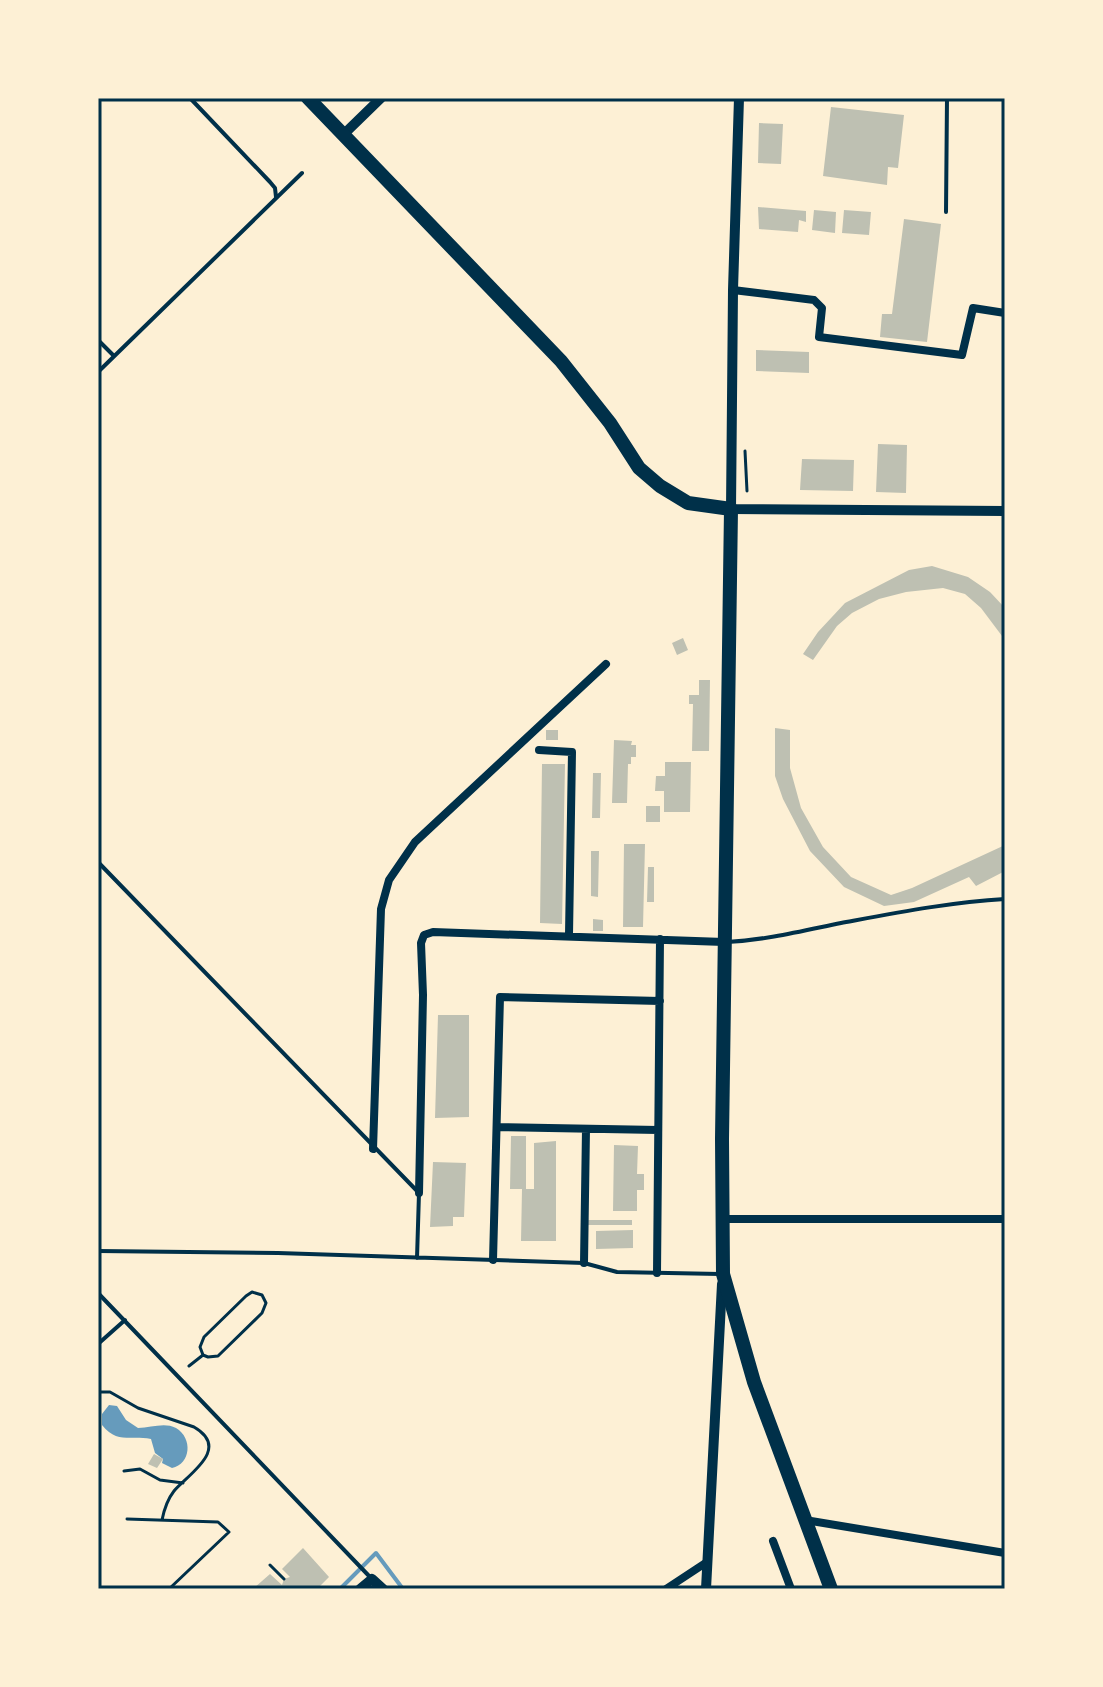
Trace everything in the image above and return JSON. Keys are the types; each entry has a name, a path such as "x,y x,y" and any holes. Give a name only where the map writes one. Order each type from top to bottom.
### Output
{"highway":[{"path":"308,98 561,361 610,423 639,468 660,486 688,503 731,509 724,942 723,1274 754,1382 831,1589"}],"street":[{"path":"343,135 381,98"},
{"path":"739,98 731,509 1005,511"},
{"path":"733,290 814,300 822,308 819,337 962,355 973,308 1005,313"},
{"path":"373,1149 381,909 389,880 415,842 606,664"},
{"path":"539,750 572,752 569,935"},
{"path":"419,1193 423,995 421,943 424,935 433,932 569,935 724,942"},
{"path":"657,1273 660,939"},
{"path":"493,1260 500,997 660,1001"},
{"path":"498,1127 658,1130"},
{"path":"584,1263 586,1129"},
{"path":"722,1219 1005,1219"},
{"path":"706,1589 723,1274"},
{"path":"805,1520 1005,1553"},
{"path":"773,1541 791,1589"},
{"path":"666,1589 707,1562"},
{"path":"360,1589 369,1576 383,1589"}],"lane":[{"path":"190,98 270,182 275,188 276,198"},
{"path":"946,212 947,98"},
{"path":"98,372 302,173"},
{"path":"98,340 114,356"},
{"path":"98,862 419,1193 417,1258"},
{"path":"724,942 761,941 842,923 981,900 1005,899"},
{"path":"98,1251 584,1263 617,1272 723,1274"},
{"path":"98,1293 369,1576"},
{"path":"98,1344 125,1320"}],"path":[{"path":"252,1292 262,1295 266,1303 262,1313 218,1356 203,1355 200,1347 204,1337 246,1296 252,1292"},
{"path":"189,1366 203,1355"},
{"path":"98,1392 110,1392 138,1408 199,1430 206,1441 206,1457 168,1501 162,1520"},
{"path":"124,1471 140,1469 160,1480 183,1483"},
{"path":"127,1519 218,1522 229,1532 169,1589"},
{"path":"270,1565 284,1579"}],"water":[{"path":"109,1405 117,1406 126,1420 138,1428 162,1425 176,1428 187,1444 183,1461 172,1468 162,1463 163,1459 155,1453 151,1439 113,1435 102,1425 102,1414"}],"building":[{"path":"831,107 904,115 898,168 888,167 887,185 823,176"},
{"path":"759,123 783,124 781,164 758,163"},
{"path":"758,207 806,211 806,222 799,220 798,232 759,229"},
{"path":"814,210 836,212 835,233 812,230"},
{"path":"844,210 871,212 869,235 842,233"},
{"path":"904,219 941,224 927,342 880,337 882,314 892,314"},
{"path":"756,350 809,352 809,373 756,371"},
{"path":"878,444 907,445 906,493 876,492"},
{"path":"802,459 854,460 853,491 800,490"},
{"path":"932,566 968,577 990,592 1005,608 1005,640 981,608 965,594 943,588 879,599 852,613 837,626 813,660 803,654 818,632 845,603 909,570"},
{"path":"683,638 688,650 677,655 672,643"},
{"path":"699,680 710,680 709,751 692,751 693,704 689,704 689,695 699,695"},
{"path":"775,728 790,730 790,768 801,808 823,847 851,877 891,895 1005,845 1005,871 976,886 969,877 914,902 884,906 844,887 810,851 783,799 775,776"},
{"path":"546,730 558,730 558,740 546,740"},
{"path":"614,740 632,741 631,745 636,745 636,757 631,757 631,764 628,764 627,803 612,803"},
{"path":"665,762 691,762 690,812 664,812 664,791 655,791 656,776 665,776"},
{"path":"542,764 565,764 562,924 540,923"},
{"path":"593,773 601,773 600,818 592,818"},
{"path":"646,806 660,806 660,822 646,822"},
{"path":"624,844 645,844 643,927 623,927"},
{"path":"591,851 599,851 598,897 591,896"},
{"path":"648,867 654,867 654,902 647,902"},
{"path":"593,919 603,920 603,931 593,931"},
{"path":"438,1015 469,1015 469,1117 435,1118"},
{"path":"511,1136 526,1136 526,1189 534,1189 534,1143 556,1141 556,1241 521,1241 522,1189 510,1189"},
{"path":"614,1145 638,1146 637,1174 644,1174 644,1190 637,1190 637,1211 613,1211"},
{"path":"433,1162 466,1163 464,1217 453,1217 453,1226 430,1227"},
{"path":"588,1220 632,1220 632,1225 588,1225"},
{"path":"633,1230 633,1248 596,1249 596,1231"},
{"path":"154,1454 163,1459 157,1468 148,1464"},
{"path":"303,1548 329,1577 317,1589 253,1589 270,1574 282,1585 284,1579 290,1577 282,1569"}],"waterway":[{"path":"340,1589 376,1553 403,1589"}]}
